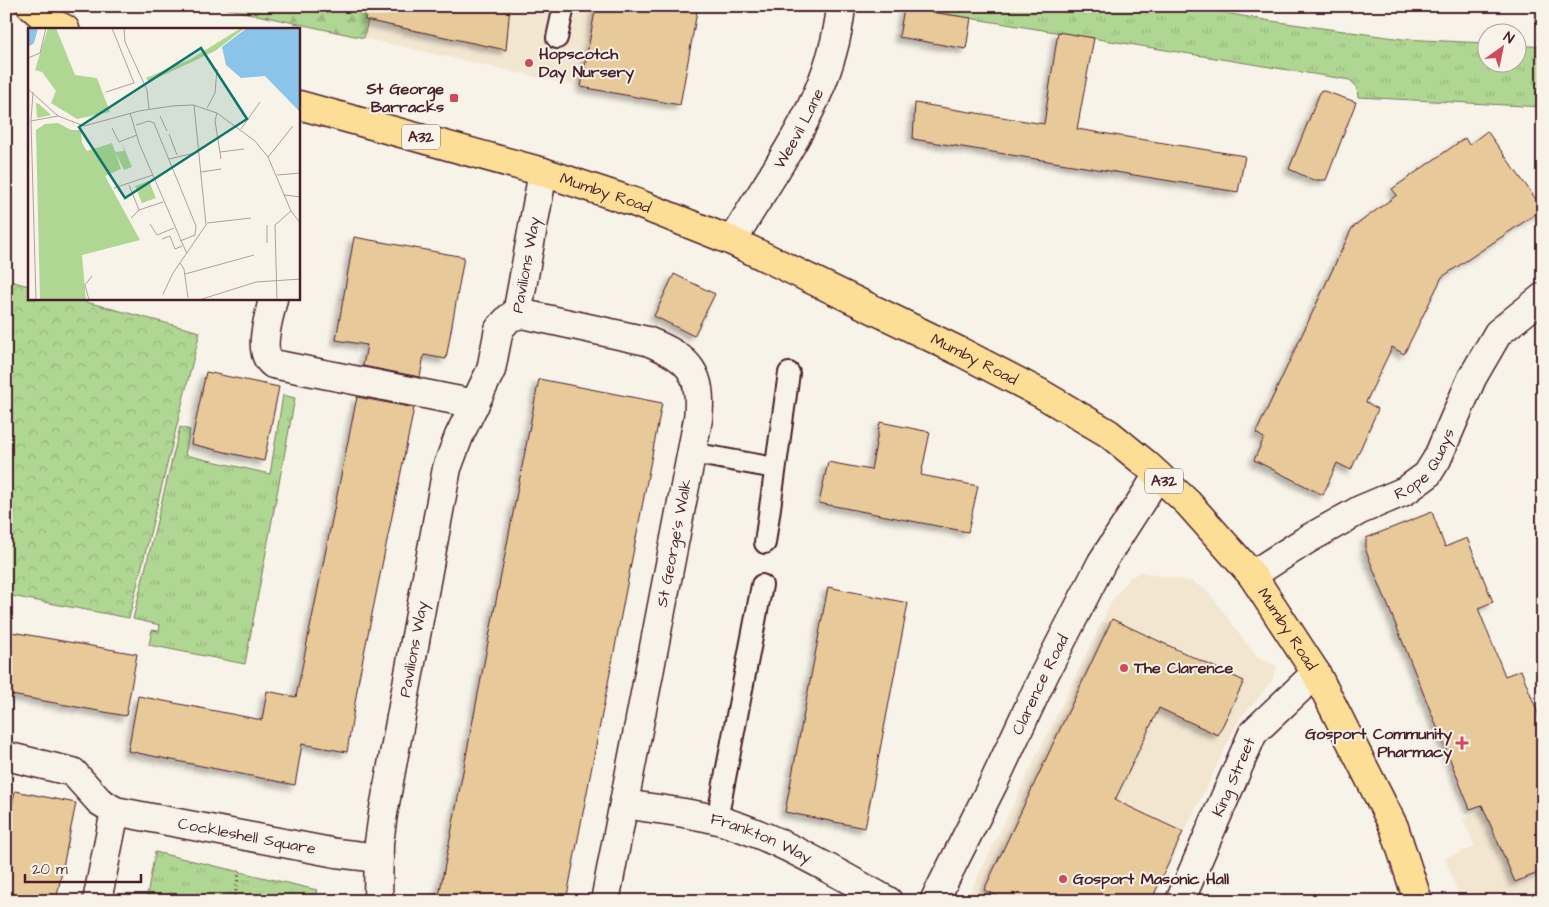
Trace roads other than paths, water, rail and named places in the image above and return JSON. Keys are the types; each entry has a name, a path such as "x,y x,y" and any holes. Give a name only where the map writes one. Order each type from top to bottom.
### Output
{"main road":[{"path":"31,6 47,20 63,28"},
{"name":"Mumby Road","path":"300,105 543,172 634,202 732,241 868,305 1040,393 1108,433 1158,475 1188,504 1252,575 1316,673 1394,827 1418,901"}],"street":[{"name":"Weevil Lane","path":"732,241 814,104 829,64 841,6"},
{"name":"Pavilions Way","path":"378,901 378,858 386,794 443,486 450,456 491,370 499,329 505,320 517,314 543,172"},
{"name":"Rope Quays","path":"1252,575 1308,539 1360,510 1405,491 1423,478 1437,459 1472,378 1498,333 1543,297"},
{"path":"274,300 265,346 267,358 273,364 475,404"},
{"name":"St George's Walk","path":"517,314 534,315 647,342 666,349 688,364 695,375 699,391 698,419 692,453 605,901"},
{"name":"Clarence Road","path":"934,901 993,784 1044,675 1102,562 1158,475"},
{"name":"King Street","path":"1180,901 1253,732 1316,673"},
{"name":"Cockleshell Square","path":"6,756 73,772 99,801 115,811 336,853 378,858"},
{"name":"Frankton Way","path":"624,804 717,820 779,844 888,901"},
{"path":"97,901 115,811"}],"lane":[{"path":"557,38 564,6"},
{"path":"765,543 789,374"},
{"path":"692,453 775,468"},
{"path":"717,820 762,585"}],"place":[{"name":"Hopscotch Day Nursery","path":"529,63"},
{"name":"St George Barracks","path":"454,98"},
{"name":"The Clarence","path":"1124,668"},
{"name":"Gosport Community Pharmacy","path":"1462,743"},
{"name":"Gosport Masonic Hall","path":"1063,879"}]}
